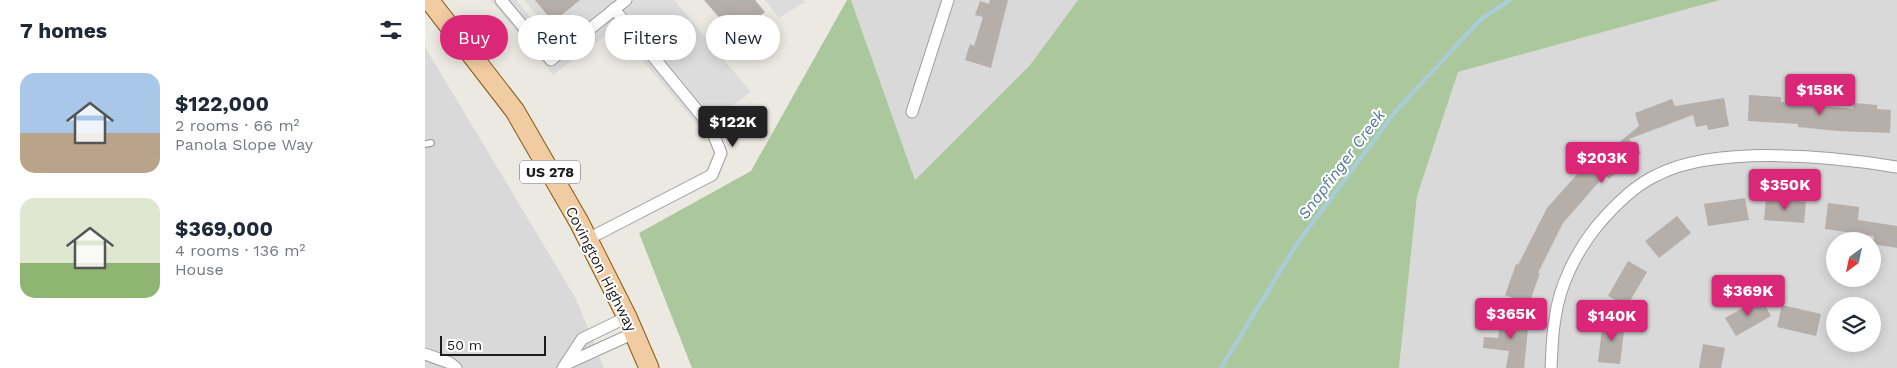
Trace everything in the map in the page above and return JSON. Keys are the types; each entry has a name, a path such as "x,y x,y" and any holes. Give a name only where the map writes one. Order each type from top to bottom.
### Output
{"main road":[{"name":"Covington Highway","path":"429,0 515,111 588,239 631,325 649,368"}],"street":[{"path":"501,0 551,60 626,0"},
{"path":"912,112 948,0"},
{"path":"588,239 712,175 721,153 710,126 614,9"},
{"path":"1551,368 1555,317 1565,279 1586,239 1616,204 1656,175 1696,161 1750,156 1865,162 1897,167"},
{"path":"564,367 582,339 631,325"},
{"path":"564,367 631,325"},
{"path":"425,354 450,363 456,368"}],"shaded area":[{"path":"490,0 516,0 528,15 518,15 518,33 508,21 508,15 503,15"},
{"path":"524,0 674,0 687,15 605,15 605,36 595,43 595,15 537,15"},
{"path":"765,0 803,0 805,2 780,17 780,15 777,15"},
{"path":"851,0 1078,0 1030,65 915,180"},
{"path":"1720,0 1897,0 1897,368 1399,368 1417,196 1458,72"},
{"path":"696,26 706,38 706,60 724,60 751,92 700,128 642,60 696,60"},
{"path":"425,47 576,299 604,368 425,368"},
{"path":"540,60 573,60 553,75"}],"green space":[{"path":"847,0 851,0 915,180 1030,65 1078,0 1720,0 1458,72 1417,196 1399,368 692,368 639,233 751,171"}],"building":[{"path":"535,0 580,0 562,15 547,15"},
{"path":"704,0 755,0 765,12 762,15 717,15"},
{"path":"990,0 1008,0 991,68 965,60 970,44 974,46 983,17 975,15 980,1 989,4"},
{"path":"1749,95 1781,97 1781,102 1853,109 1854,103 1877,105 1877,109 1891,110 1890,133 1838,131 1798,127 1798,124 1748,121"},
{"path":"1724,98 1729,126 1708,130 1707,125 1696,127 1693,115 1629,139 1641,153 1609,179 1605,175 1563,223 1538,273 1540,273 1529,304 1505,295 1516,264 1518,265 1547,208 1580,171 1582,173 1639,126 1635,113 1672,99 1675,106"},
{"path":"1745,198 1749,220 1708,226 1704,204"},
{"path":"1766,198 1806,202 1804,223 1764,220"},
{"path":"1828,203 1859,207 1858,220 1897,226 1897,248 1881,245 1881,232 1846,232 1825,229"},
{"path":"1677,216 1691,233 1659,258 1645,241"},
{"path":"1628,261 1647,272 1627,306 1608,296"},
{"path":"1761,298 1771,316 1736,336 1725,318"},
{"path":"1782,305 1821,314 1816,336 1777,327"},
{"path":"1501,316 1529,319 1524,368 1506,368 1509,351 1483,348 1484,337 1498,338"},
{"path":"1603,321 1625,323 1620,364 1598,362"},
{"path":"1703,344 1725,348 1721,368 1699,368"}],"waterway":[{"name":"Snapfinger Creek","path":"1221,368 1296,245 1395,112 1480,20 1510,0"}]}
